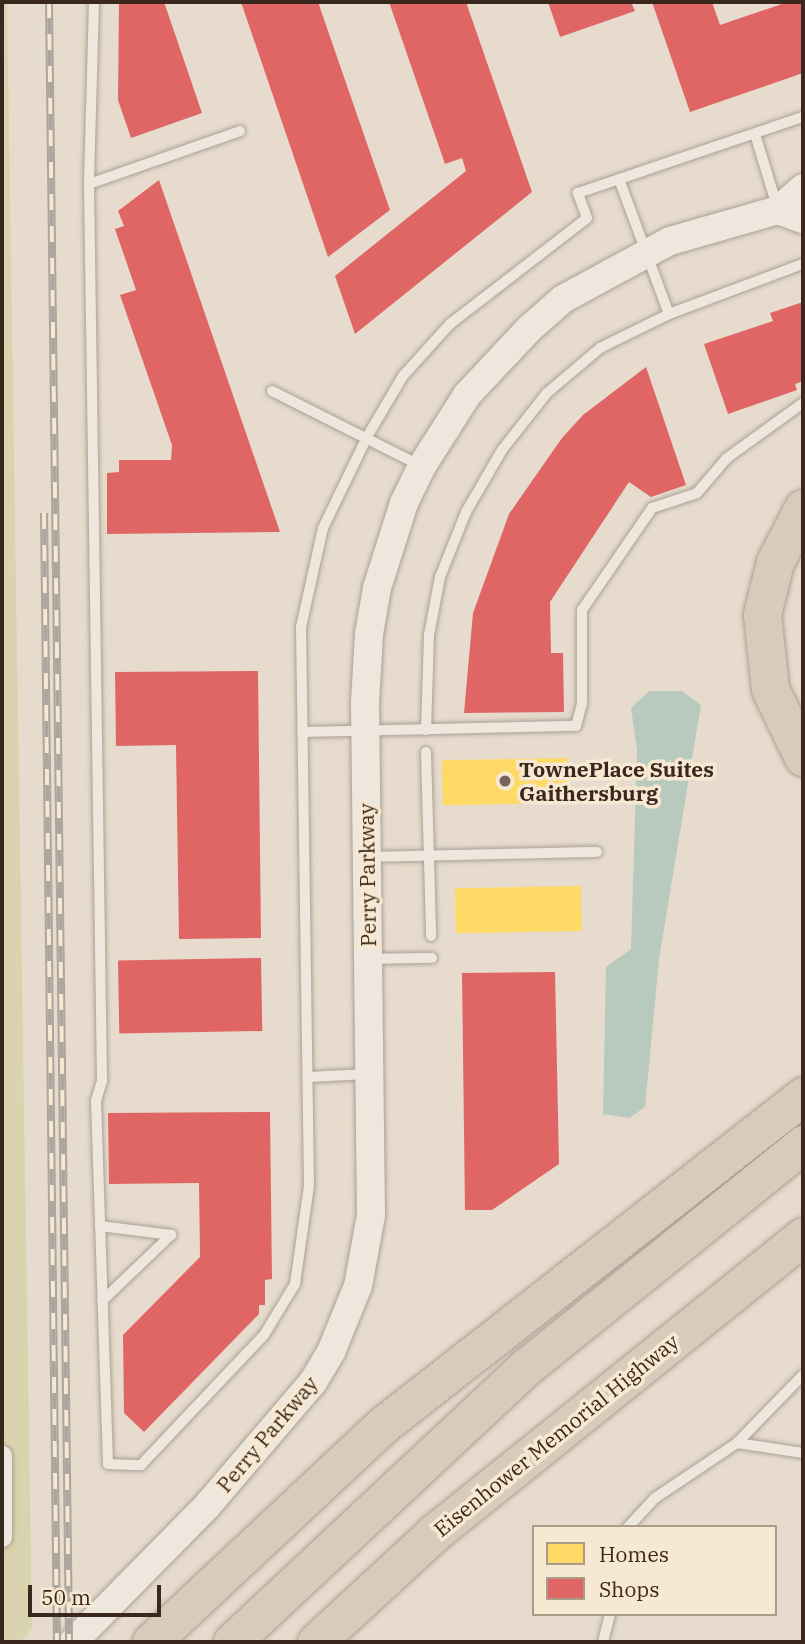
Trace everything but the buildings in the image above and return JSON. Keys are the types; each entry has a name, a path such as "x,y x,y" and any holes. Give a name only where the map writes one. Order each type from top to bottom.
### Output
{"highway":[{"path":"803,508 775,562 762,614 770,689 803,757"},
{"path":"151,1642 383,1425 803,1096"},
{"path":"232,1642 526,1367 803,1144"},
{"name":"Eisenhower Memorial Highway","path":"316,1642 434,1533 803,1236"}],"street":[{"name":"Perry Parkway","path":"73,1642 207,1506 313,1382 331,1352 358,1286 370,1215 365,731 369,634 377,588 404,503 422,466 467,395 528,328 564,299 648,251 790,214 803,188"},
{"path":"2,1455 2,1536"}],"lane":[{"path":"94,2 89,184 100,1226 107,1464 141,1465 264,1335 295,1284 309,1185 301,627 305,599 323,528 367,437 403,376 450,324 587,218 578,193 803,117"},
{"path":"89,184 240,131"},
{"path":"755,134 790,214"},
{"path":"619,179 648,251 669,314"},
{"path":"426,730 429,635 440,577 466,512 502,450 547,393 600,348 669,314 803,264"},
{"path":"272,391 422,466"},
{"path":"303,732 576,726 583,703 582,610 652,508 697,494 726,458 803,403"},
{"path":"426,752 431,936"},
{"path":"366,857 597,852"},
{"path":"368,959 432,958"},
{"path":"308,1077 369,1074"},
{"path":"100,1226 172,1236 102,1301"},
{"path":"630,1525 655,1499 737,1443 803,1375"},
{"path":"737,1443 803,1453"},
{"path":"603,1642 610,1616"}],"shaded area":[{"path":"2,2 7,2 32,1629 20,1642 2,1642"},
{"path":"649,691 682,691 701,705 659,959 645,1107 629,1118 603,1114 606,967 631,949 637,750 631,708"}],"railway":[{"path":"49,2 69,1642"},
{"path":"44,513 57,1642"}],"place":[{"name":"TownePlace Suites Gaithersburg","path":"505,781"}]}
